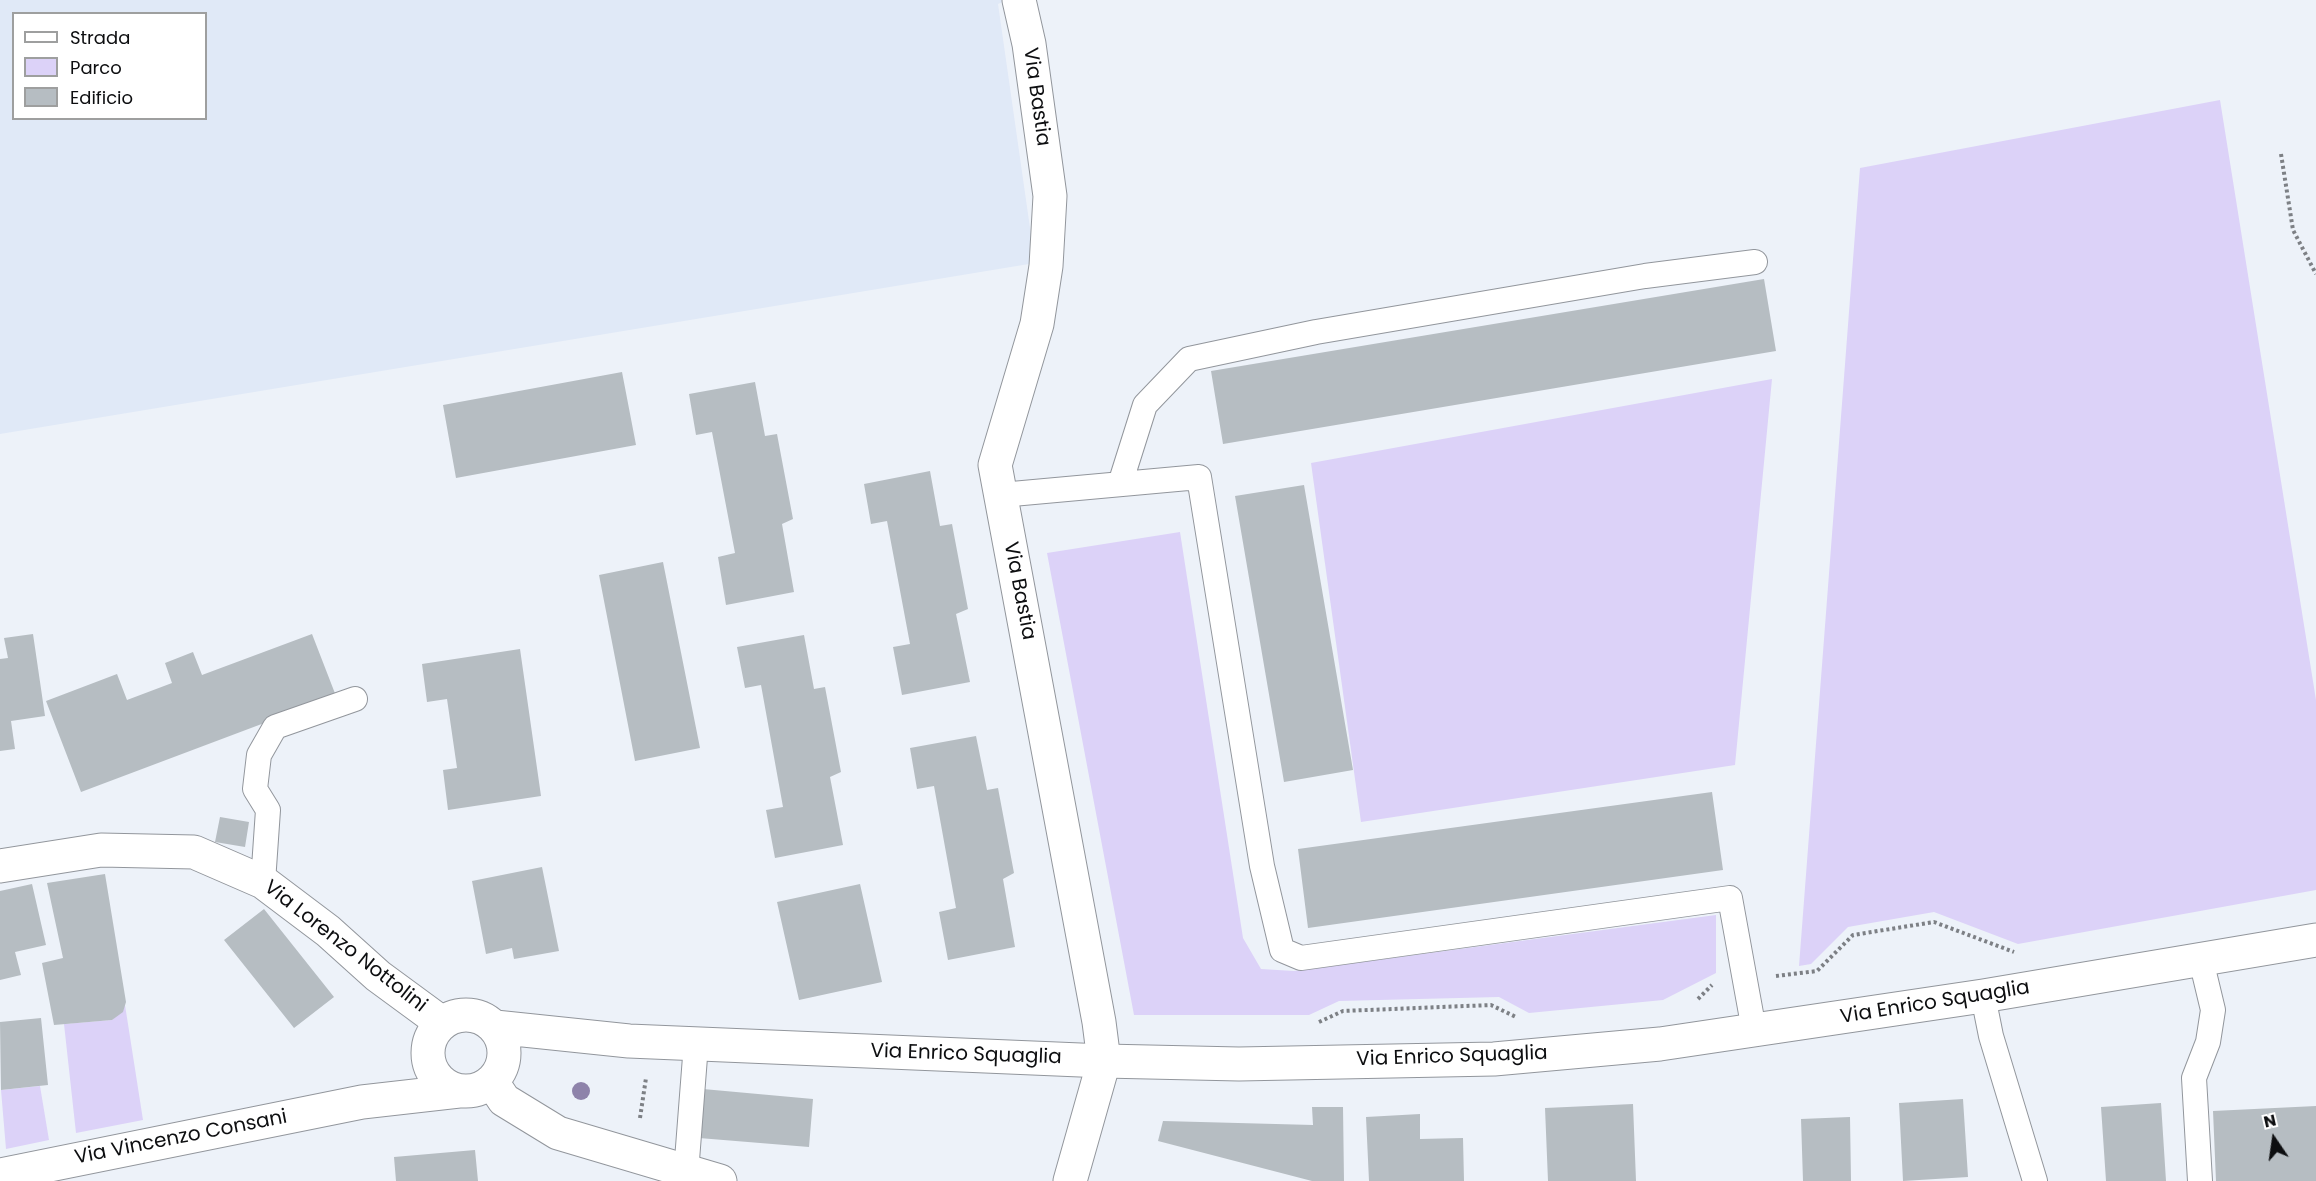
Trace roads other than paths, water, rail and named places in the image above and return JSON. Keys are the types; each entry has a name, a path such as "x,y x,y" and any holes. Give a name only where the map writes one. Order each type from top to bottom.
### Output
{"street":[{"name":"Via Bastia","path":"1019,0 1029,44 1050,196 1046,266 1036,324 995,465 1099,1022 1104,1060 1070,1181"},
{"name":"Via Lorenzo Nottolini","path":"0,866 101,850 194,852 263,882 328,931 378,976 435,1036"},
{"name":"Via Enrico Squaglia","path":"495,1027 580,1037 651,1042 1104,1060 1239,1064 1494,1059 1660,1044 1983,996 2316,940"},
{"path":"498,1072 471,1092 459,1091 439,1081 432,1071 435,1036 464,1015 486,1020 502,1036 498,1072 504,1100 558,1133 634,1158 720,1181"},
{"name":"Via Vincenzo Consani","path":"362,1102 399,1079 435,1036"},
{"name":"Via Enrico Squaglia","path":"498,1072 580,1037"},
{"name":"Via Vincenzo Consani","path":"0,1175 362,1102 459,1091"}],"lane":[{"path":"1120,483 1145,405 1189,359 1316,332 1634,278 1755,262"},
{"path":"1001,495 1199,477 1262,866 1282,950 1301,958 1730,898 1754,1030"},
{"path":"263,882 268,810 255,789 259,755 275,727 355,699"},
{"path":"2200,1181 2194,1078 2208,1042 2214,1010 2201,960"},
{"path":"1983,996 1991,1036 2035,1181"},
{"path":"686,1173 696,1044"}]}
